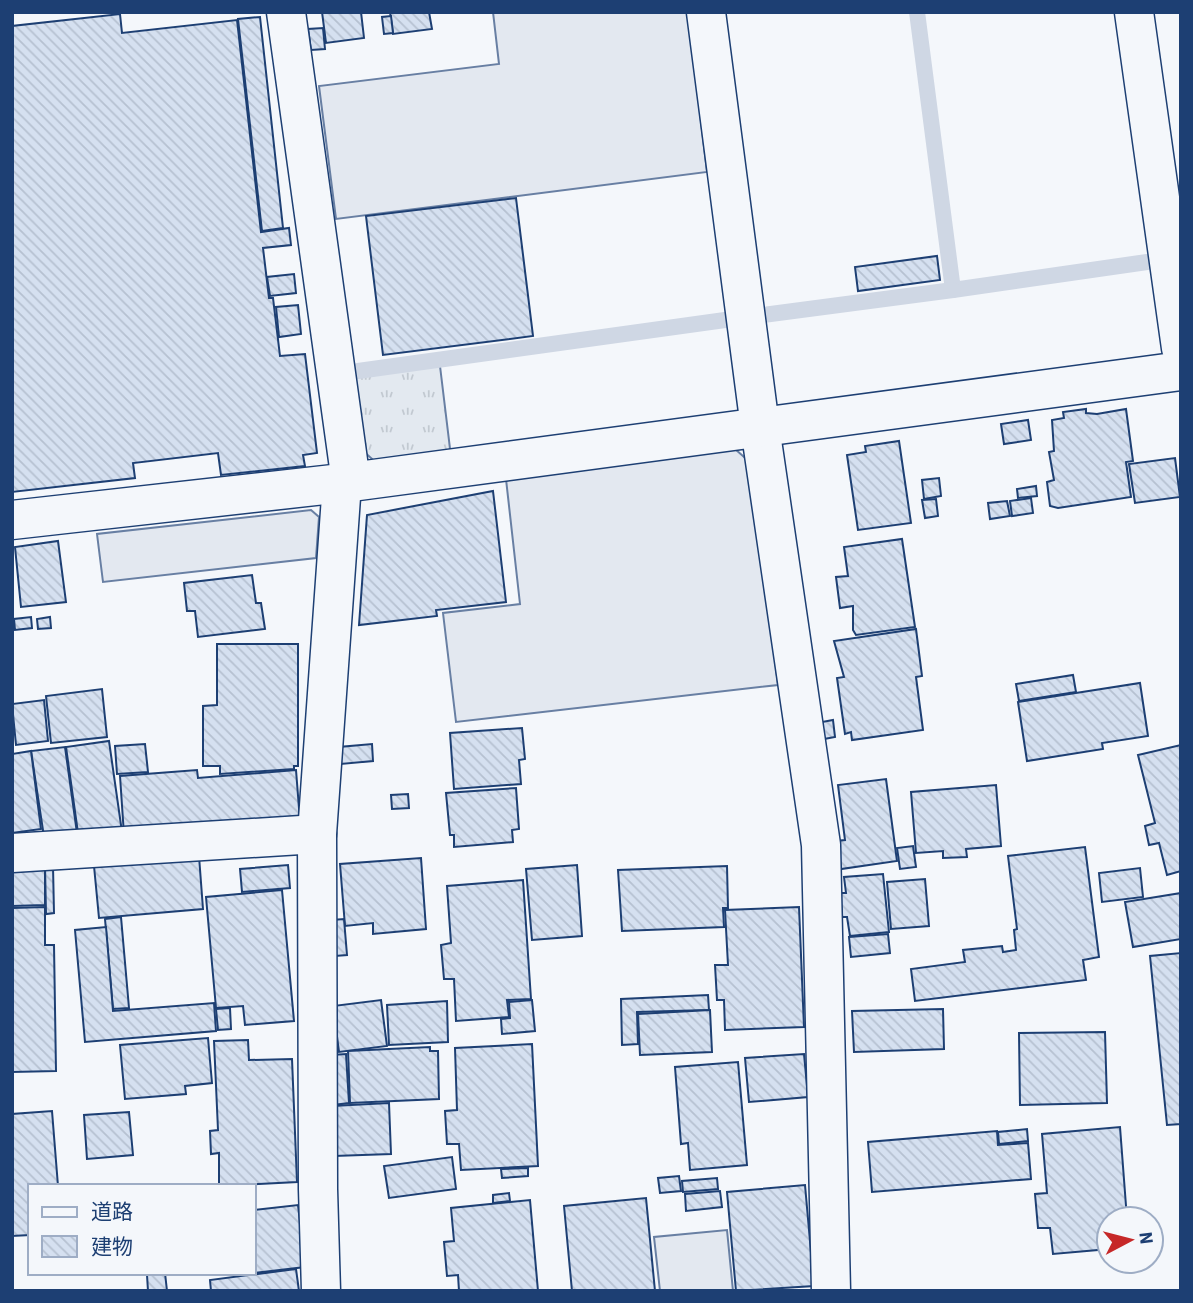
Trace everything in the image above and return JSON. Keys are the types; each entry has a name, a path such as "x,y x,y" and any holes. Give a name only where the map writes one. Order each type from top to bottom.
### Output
{"street":[{"path":"286,12 346,483 317,834 318,1189 321,1291"},
{"path":"706,12 761,427 821,845 831,1291"},
{"path":"1134,12 1181,348"},
{"path":"12,520 346,483 1181,371"},
{"path":"12,853 317,834"}],"green space":[{"path":"440,366 451,457 380,466 362,450 353,377"}],"shaded area":[{"path":"493,12 688,12 707,172 336,219 319,86 499,64"},
{"path":"735,449 752,464 778,685 456,722 443,613 520,604 506,479"},
{"path":"311,510 319,517 316,558 103,582 97,534"},
{"path":"727,1230 733,1291 660,1291 654,1237"}],"building":[{"path":"322,12 361,12 364,38 326,43"},
{"path":"390,12 429,12 432,29 393,34"},
{"path":"120,14 122,33 237,20 261,232 289,228 291,245 263,248 269,298 273,298 280,356 305,354 317,453 303,455 305,466 221,475 218,453 133,463 135,478 12,492 12,26"},
{"path":"391,16 393,33 384,34 382,17"},
{"path":"260,17 283,228 262,231 238,19"},
{"path":"323,28 325,49 311,50 308,29"},
{"path":"516,198 533,336 383,355 366,216"},
{"path":"937,256 940,280 858,291 855,267"},
{"path":"294,274 296,293 270,296 267,277"},
{"path":"298,305 301,334 279,337 276,307"},
{"path":"1086,409 1086,413 1097,414 1126,409 1133,461 1126,462 1131,497 1058,508 1050,506 1047,482 1054,480 1049,452 1054,451 1052,420 1064,418 1063,412"},
{"path":"1028,420 1031,440 1004,444 1001,424"},
{"path":"899,441 911,523 858,530 847,455 866,452 865,446"},
{"path":"1175,458 1180,497 1135,503 1129,464"},
{"path":"939,478 941,496 924,499 922,480"},
{"path":"1036,486 1037,496 1018,498 1017,489"},
{"path":"493,491 506,602 436,610 437,616 359,625 367,515"},
{"path":"1031,498 1033,513 1012,516 1010,501"},
{"path":"936,499 938,516 925,518 922,500"},
{"path":"1007,501 1010,516 990,519 988,503"},
{"path":"902,539 915,627 856,635 853,630 853,606 840,608 836,577 848,576 844,547"},
{"path":"58,541 66,602 21,607 15,547"},
{"path":"252,575 256,603 261,603 265,629 198,637 195,611 187,611 184,583"},
{"path":"31,617 32,628 15,630 14,619"},
{"path":"50,617 51,628 38,629 37,619"},
{"path":"916,629 922,676 916,677 923,730 852,740 851,732 845,734 837,678 844,677 834,641"},
{"path":"217,644 298,644 298,766 294,766 294,769 220,774 220,766 203,766 203,706 217,705"},
{"path":"1073,675 1076,692 1019,701 1016,684"},
{"path":"1140,683 1148,736 1102,743 1103,749 1027,761 1018,702"},
{"path":"102,689 107,737 51,743 46,696"},
{"path":"44,700 48,741 16,745 12,704"},
{"path":"833,720 835,737 824,739 822,722"},
{"path":"522,728 525,759 519,760 521,784 454,789 450,733"},
{"path":"109,741 122,832 78,833 66,747"},
{"path":"145,744 148,772 117,774 115,746"},
{"path":"372,744 373,761 341,764 339,747"},
{"path":"1181,745 1181,871 1167,875 1159,843 1149,845 1145,826 1155,823 1138,755"},
{"path":"65,747 77,833 44,837 31,751"},
{"path":"31,751 41,829 12,833 12,754"},
{"path":"197,770 198,778 296,770 300,821 124,835 120,776"},
{"path":"886,779 897,861 841,869 836,841 845,840 838,785"},
{"path":"996,785 1001,846 966,849 967,857 943,858 943,851 916,853 911,792"},
{"path":"516,788 519,829 512,830 513,842 454,847 454,835 450,835 446,793"},
{"path":"408,794 409,808 392,809 391,795"},
{"path":"913,846 916,867 900,869 897,848"},
{"path":"1085,847 1099,957 1083,960 1086,980 915,1001 911,969 965,962 963,950 1002,946 1003,952 1016,950 1014,930 1017,929 1008,856"},
{"path":"199,856 203,909 99,918 94,866"},
{"path":"421,858 426,929 373,934 373,923 345,926 340,864"},
{"path":"288,865 290,888 242,892 240,869"},
{"path":"577,865 582,936 532,940 526,869"},
{"path":"45,866 45,905 12,906 12,867"},
{"path":"45,866 53,866 54,913 46,914"},
{"path":"727,866 728,908 723,908 724,927 622,931 618,870"},
{"path":"1140,868 1143,897 1102,902 1099,873"},
{"path":"883,874 889,932 850,936 847,917 842,917 840,893 846,893 844,877"},
{"path":"925,879 929,926 891,929 887,882"},
{"path":"523,880 531,999 507,1000 509,1017 456,1021 454,979 444,979 441,945 451,943 447,886"},
{"path":"282,890 294,1021 245,1025 243,1006 216,1008 206,897"},
{"path":"1181,893 1181,939 1133,947 1125,902"},
{"path":"45,907 45,945 54,945 56,1071 12,1072 12,908"},
{"path":"799,907 804,1027 725,1030 724,1000 717,1000 715,965 728,965 725,910"},
{"path":"121,917 129,1008 113,1009 105,919"},
{"path":"344,919 347,955 335,956 332,920"},
{"path":"106,927 113,1011 214,1003 216,1031 85,1042 75,930"},
{"path":"888,934 890,953 851,957 849,937"},
{"path":"1181,953 1181,1124 1167,1125 1150,956"},
{"path":"708,995 709,1010 637,1012 638,1044 622,1045 621,999"},
{"path":"381,1000 387,1046 339,1052 333,1006"},
{"path":"532,1000 535,1031 502,1034 501,1019 510,1018 509,1002"},
{"path":"447,1001 448,1042 389,1045 387,1005"},
{"path":"230,1008 231,1029 218,1030 216,1009"},
{"path":"943,1009 944,1049 854,1052 852,1011"},
{"path":"710,1010 712,1052 640,1055 638,1014"},
{"path":"1105,1032 1107,1103 1020,1105 1019,1033"},
{"path":"208,1038 212,1083 185,1086 186,1094 125,1099 120,1045"},
{"path":"248,1040 249,1060 292,1059 297,1182 219,1184 219,1153 211,1154 210,1131 218,1130 214,1041"},
{"path":"532,1044 538,1166 461,1170 459,1144 447,1144 445,1111 457,1110 455,1048"},
{"path":"430,1047 430,1051 438,1051 439,1099 350,1103 348,1051"},
{"path":"346,1054 349,1103 333,1105 331,1055"},
{"path":"804,1054 808,1097 749,1102 745,1058"},
{"path":"738,1062 747,1165 690,1170 688,1143 681,1144 675,1067"},
{"path":"389,1103 391,1154 334,1156 332,1106"},
{"path":"52,1111 58,1184 28,1184 28,1235 12,1236 12,1114"},
{"path":"129,1112 133,1155 87,1159 84,1115"},
{"path":"1120,1127 1126,1205 1095,1205 1095,1250 1053,1254 1050,1228 1038,1228 1035,1194 1047,1193 1042,1134"},
{"path":"1027,1129 1028,1141 999,1144 998,1132"},
{"path":"997,1131 998,1145 1028,1143 1031,1179 872,1192 868,1142"},
{"path":"452,1157 456,1189 389,1198 384,1166"},
{"path":"528,1168 528,1176 502,1178 501,1169"},
{"path":"679,1176 681,1191 660,1193 658,1178"},
{"path":"717,1178 718,1189 683,1192 682,1181"},
{"path":"805,1185 814,1286 736,1291 727,1192"},
{"path":"720,1191 722,1207 686,1211 685,1194"},
{"path":"509,1193 510,1201 493,1203 493,1195"},
{"path":"646,1198 655,1291 572,1291 564,1206"},
{"path":"530,1200 538,1291 459,1291 458,1275 447,1276 444,1242 454,1241 451,1208"},
{"path":"298,1205 305,1267 256,1273 256,1210"},
{"path":"296,1269 299,1291 211,1291 210,1280"},
{"path":"147,1275 165,1275 167,1291 148,1291"}],"waterway":[{"path":"917,12 953,290 1147,262"},
{"path":"763,315 953,290"},
{"path":"358,371 725,320"}]}
